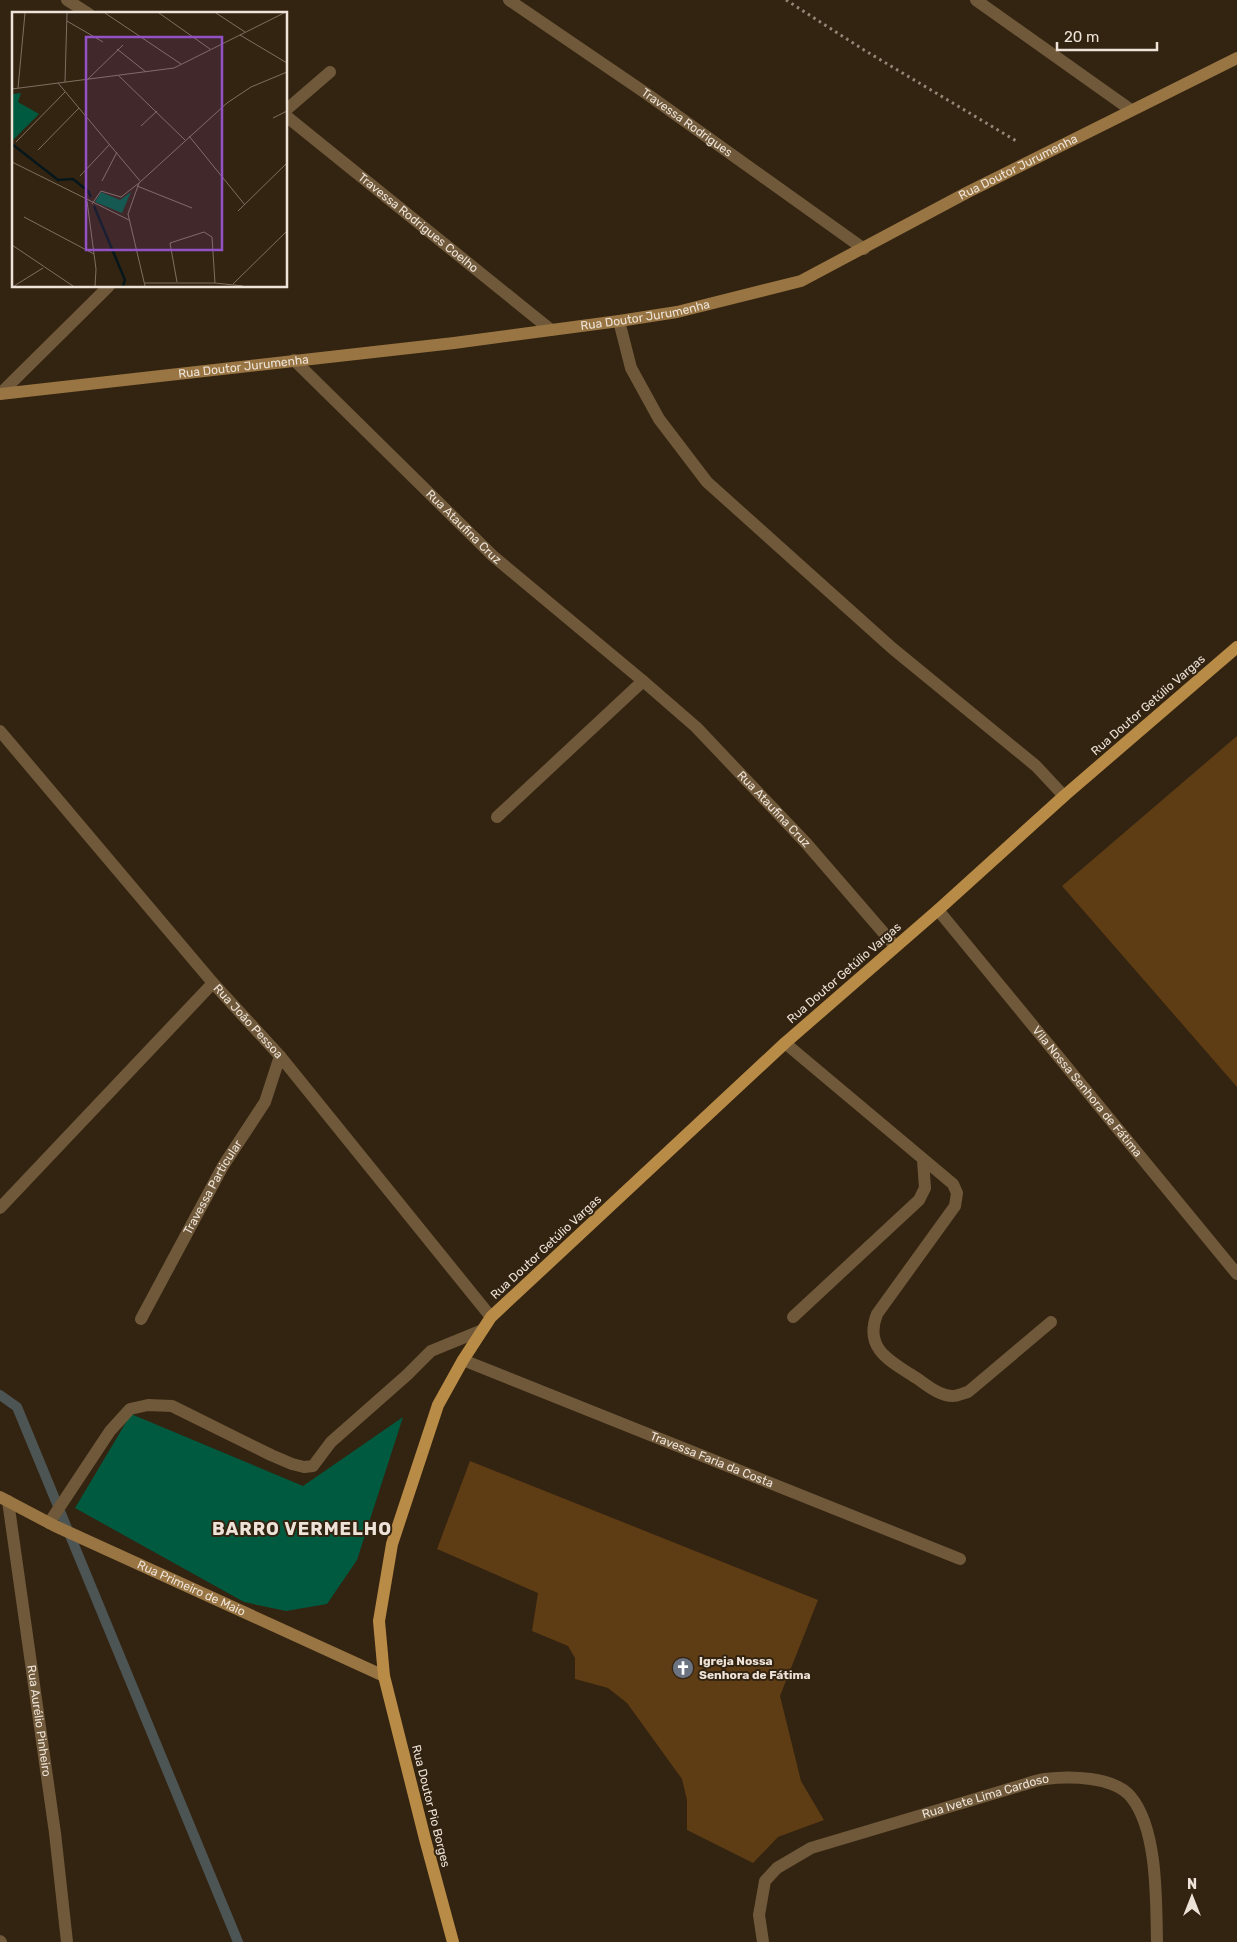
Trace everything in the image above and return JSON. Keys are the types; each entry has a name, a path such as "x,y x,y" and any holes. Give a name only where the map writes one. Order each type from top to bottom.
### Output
{"main road":[{"name":"Rua Doutor Jurumenha","path":"0,394 454,343 619,321 677,312 801,281 1041,155 1237,58"},
{"name":"Rua Doutor Getúlio Vargas","path":"384,1676 380,1621 392,1544 438,1405 480,1331 491,1317 785,1043 938,910 1064,796 1237,647"},
{"name":"Rua Primeiro de Maio","path":"4,1499 53,1521 81,1538 384,1676"},
{"name":"Rua Doutor Pio Borges","path":"384,1676 453,1942"}],"street":[{"path":"67,0 86,12"},
{"name":"Travessa Rodrigues","path":"509,0 647,94 864,249"},
{"path":"976,0 1132,110"},
{"path":"288,108 330,72"},
{"name":"Travessa Rodrigues Coelho","path":"288,118 551,330"},
{"path":"0,394 107,288"},
{"path":"619,321 631,368 659,419 707,482 892,648 1036,766 1064,796"},
{"name":"Rua Ataufina Cruz","path":"294,360 493,556 643,680 696,727 806,843 895,946"},
{"path":"497,817 643,680"},
{"name":"Rua João Pessoa","path":"0,731 213,983 280,1056 491,1317"},
{"name":"Vila Nossa Senhora de Fátima","path":"938,910 1237,1274"},
{"path":"0,1208 213,983"},
{"path":"785,1043 953,1184 957,1194 955,1206 877,1314 872,1327 875,1342 884,1357 938,1392 953,1396 968,1392 1051,1322"},
{"name":"Travessa Particular","path":"141,1318 223,1166 265,1102 280,1056"},
{"path":"793,1317 919,1200 925,1188 923,1160"},
{"name":"Rua Doutor Getúlio Vargas","path":"53,1521 64,1499 110,1431 130,1408 148,1405 172,1406 292,1464 304,1467 312,1466 330,1442 407,1375 431,1351 480,1331"},
{"name":"Travessa Faria da Costa","path":"463,1360 960,1559"},
{"name":"Rua Aurélio Pinheiro","path":"4,1499 56,1832 67,1942"},
{"name":"Rua Ivete Lima Cardoso","path":"763,1942 759,1915 765,1881 777,1868 811,1848 1044,1779 1072,1778 1109,1782 1131,1796 1135,1803 1145,1824 1155,1878 1157,1942"}],"path":[{"path":"786,0 872,55 1041,155"}],"green space":[{"path":"131,1414 303,1486 403,1417 357,1560 327,1604 286,1611 244,1602 75,1508"}],"building":[{"path":"1237,736 1237,1087 1062,886"},
{"name":"Igreja Nossa Senhora de Fátima","path":"470,1461 818,1600 780,1696 801,1781 824,1820 778,1837 753,1863 687,1830 687,1800 682,1779 627,1703 608,1688 575,1679 575,1658 568,1646 532,1631 538,1593 437,1549"}],"waterway":[{"path":"0,1395 17,1407 238,1942"}],"place":[{"name":"Igreja Nossa Senhora de Fátima","path":"683,1668"}],"district":[{"name":"BARRO VERMELHO","path":"302,1529"}]}
